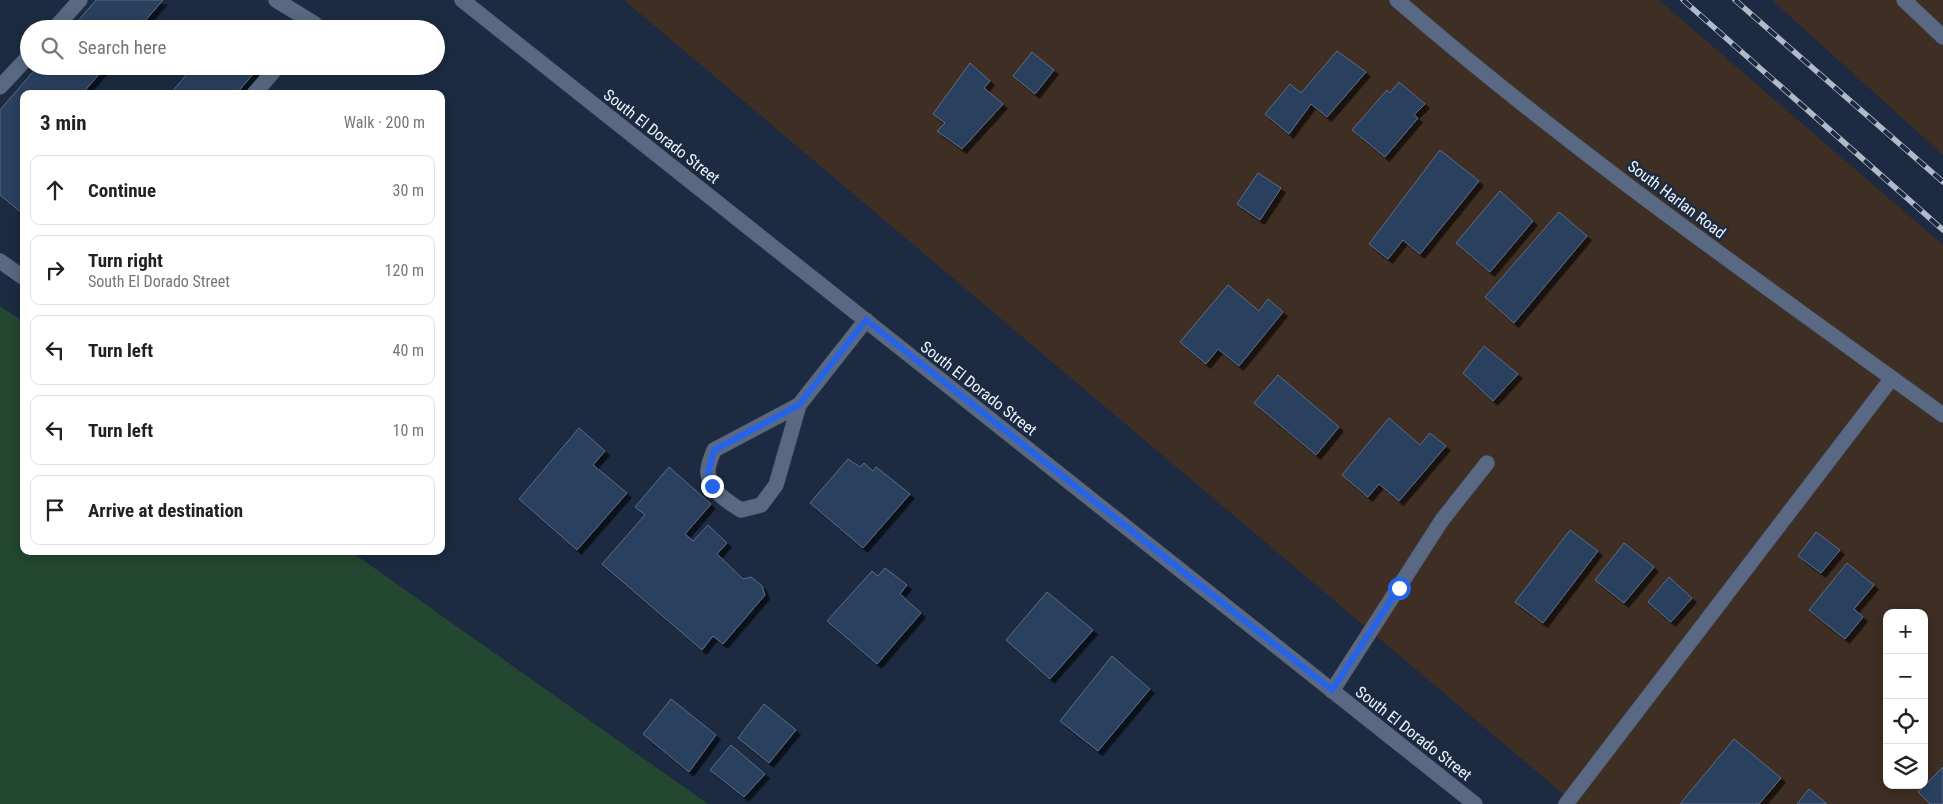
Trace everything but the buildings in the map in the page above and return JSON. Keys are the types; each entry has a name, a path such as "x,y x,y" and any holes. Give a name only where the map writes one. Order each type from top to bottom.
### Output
{"main road":[{"path":"62,20 80,0"},
{"path":"276,0 308,20"},
{"name":"South El Dorado Street","path":"462,0 1475,804"},
{"name":"South Harlan Road","path":"1398,0 1453,48 1678,224 1943,415"},
{"path":"1904,0 1943,37"},
{"path":"0,88 20,66"},
{"path":"257,90 270,75"},
{"path":"0,261 20,275"},
{"path":"799,405 714,450 708,472 712,486 725,500 741,510 761,504 776,485 799,405 866,320"},
{"path":"1566,804 1892,378"},
{"path":"1332,690 1442,520 1487,463"}],"shaded area":[{"path":"624,0 1659,0 1943,245 1943,804 1575,804"},
{"path":"1772,0 1943,0 1943,155"}],"green space":[{"path":"0,306 20,319 20,555 356,555 708,804 0,804"}],"railway":[{"path":"1683,0 1943,230"},
{"path":"1735,0 1943,182"}],"route":[{"path":"712,486 708,472 714,450 799,405 866,320 1332,690 1399,588"}]}
